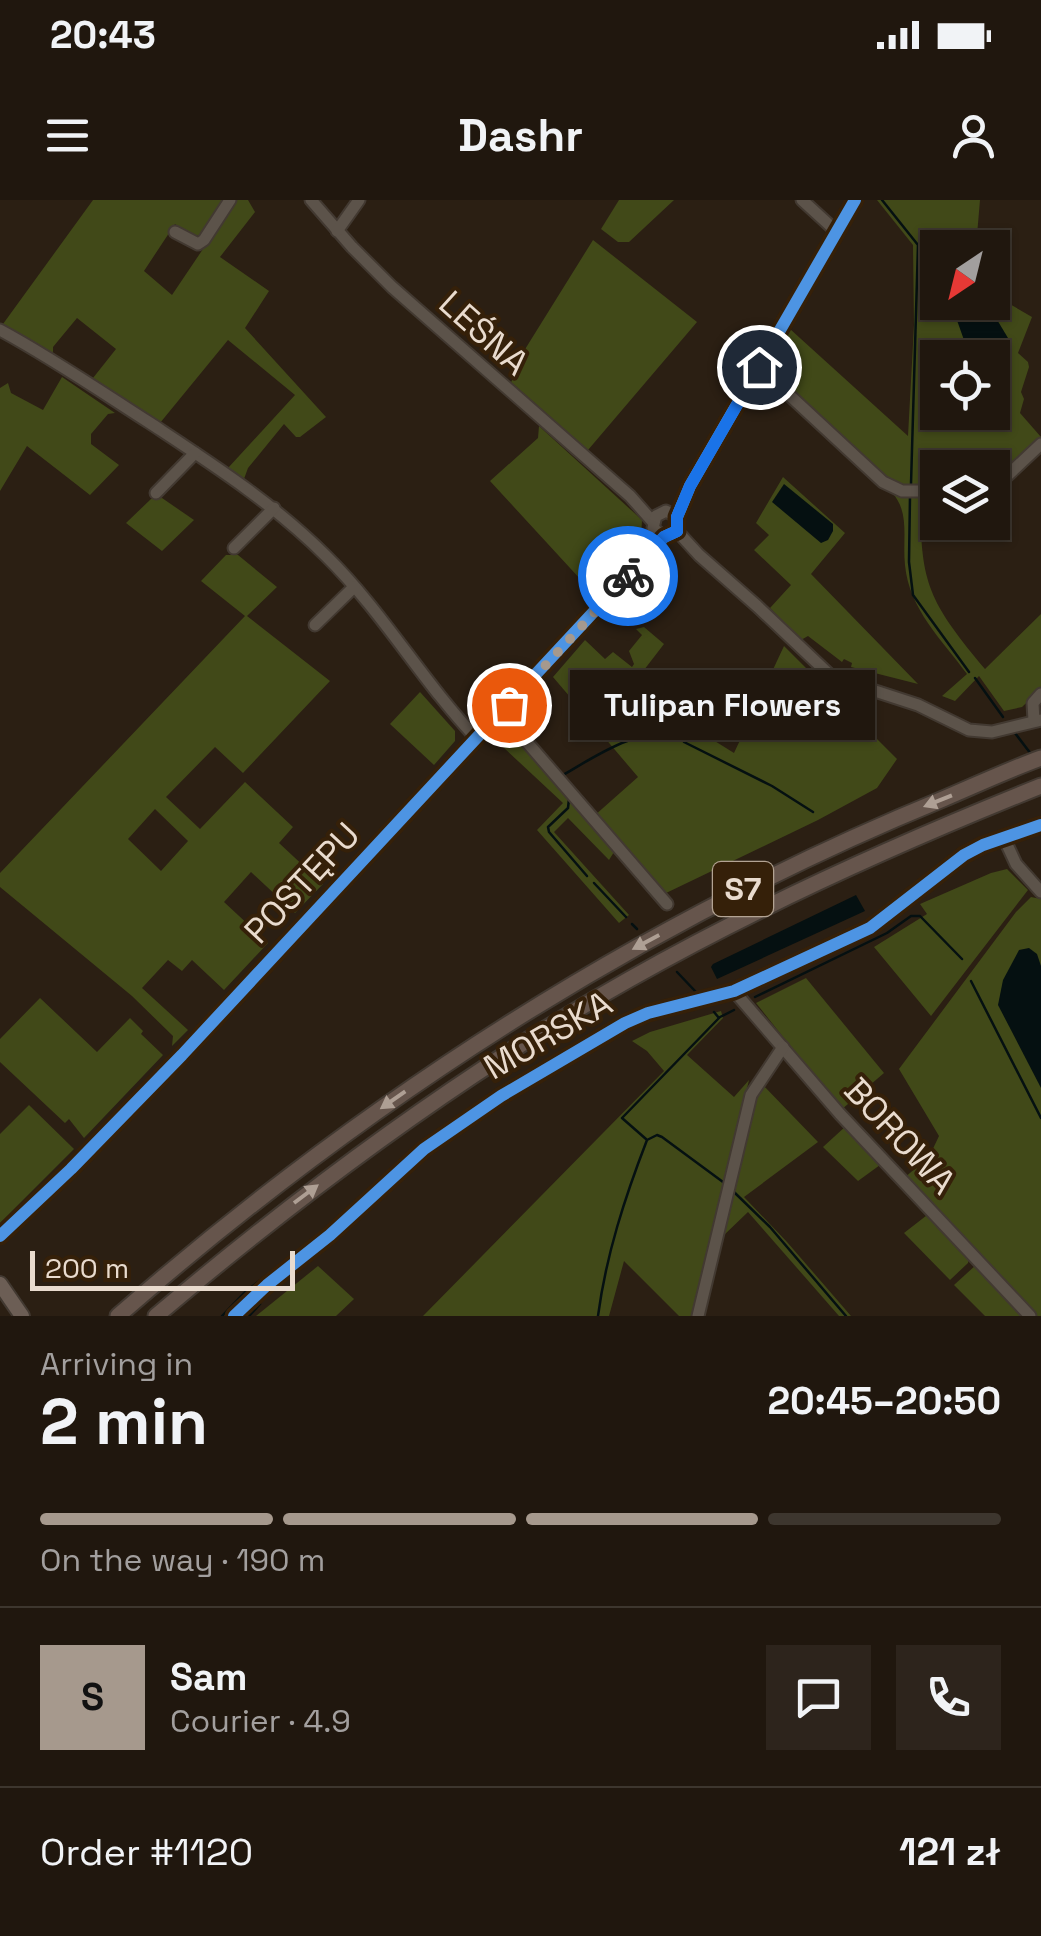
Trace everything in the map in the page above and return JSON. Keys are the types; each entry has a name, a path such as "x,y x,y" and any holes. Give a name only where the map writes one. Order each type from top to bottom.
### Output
{"highway":[{"name":"S7","path":"118,1316 284,1180 397,1096 539,1004 765,878 1036,760"},
{"name":"S7","path":"156,1316 340,1168 570,1014 781,900 1041,786"}],"main road":[{"path":"0,1284 22,1316"}],"street":[{"path":"175,232 198,244 230,200"},
{"name":"LEŚNA","path":"312,200 414,307 666,525 832,677 906,700 969,730 992,732 1038,720"},
{"path":"338,231 359,200"},
{"path":"802,200 837,232"},
{"name":"POSTĘPU","path":"0,1236 72,1169 176,1061 640,562 690,486 855,200"},
{"path":"0,330 65,368 274,508 354,586 431,688 476,739"},
{"path":"759,367 883,482 902,491 920,490"},
{"path":"1010,473 1041,444"},
{"path":"156,493 195,453"},
{"path":"234,548 274,508"},
{"path":"315,625 354,586"},
{"path":"1038,720 1033,703 1041,694"},
{"path":"497,718 525,739 667,904"},
{"name":"MORSKA","path":"234,1316 266,1284 330,1235 406,1164 456,1125 616,1027 648,1013 734,991 881,922 943,869 983,845 1041,825"},
{"path":"1004,838 1016,864 1041,892"},
{"name":"BOROWA","path":"734,991 882,1160 1030,1316"},
{"path":"698,1316 751,1096 783,1047"}],"green space":[{"path":"93,200 223,200 200,235 192,236 175,224 144,271 172,295 236,200 248,200 255,212 220,257 269,291 245,328 326,417 300,437 284,424 248,468 244,479 228,468 295,395 228,340 160,423 93,378 116,349 77,318 53,347 53,353 3,324"},
{"path":"619,200 674,200 629,242 618,242 601,229"},
{"path":"877,200 980,200 977,230 920,230 920,320 1010,320 1010,304 1032,317 1018,353 1029,367 1021,392 1024,399 1020,413 1041,437 1010,469 1010,450 920,450 920,488 885,480 766,366 790,329 908,436 914,325 913,245"},
{"path":"593,240 697,322 588,450 511,382 509,375"},
{"path":"62,377 115,413 108,414 91,434 91,444 119,465 90,495 27,446 0,491 0,388 8,383 11,393 43,410"},
{"path":"539,426 642,520 641,538 593,593 490,481 538,438"},
{"path":"783,477 845,533 811,574 918,684 851,667 852,663 844,659 842,662 808,636 801,640 770,608 791,585 754,550 769,535 756,523"},
{"path":"890,491 920,494 920,540 931,590 951,626 985,669 1041,614 1041,689 1022,707 1004,711 979,676 955,701 942,696 967,674 928,623 913,596 905,565 903,516"},
{"path":"162,498 194,520 162,551 126,523 151,499"},
{"path":"226,555 238,555 277,587 247,616 330,681 243,773 215,747 166,797 200,829 245,782 293,827 279,843 323,884 295,913 251,872 224,902 268,943 224,990 192,960 182,971 168,960 142,988 188,1030 172,1046 173,1036 132,996 0,887 0,873 245,616 201,581","holes":["155,809 188,841 161,871 128,839"]},
{"path":"644,627 664,644 634,683 667,705 662,713 663,730 678,735 704,702 713,707 694,728 734,753 784,646 897,759 877,788 664,894 594,816 638,777 553,677 585,640 605,659 613,652 632,667 629,651 642,635 636,629"},
{"path":"420,692 455,731 455,741 434,765 390,724"},
{"path":"496,730 524,742 613,847 609,860 568,818 554,832 629,915 619,923 537,830 563,803 489,734"},
{"path":"1007,869 1028,890 931,1016 874,947 927,914 920,904"},
{"path":"1031,897 1041,899 1041,1316 1034,1316 904,1178 929,1157 939,1136 899,1069"},
{"path":"806,978 884,1073 841,1110 756,1003"},
{"path":"40,998 97,1052 130,1018 163,1055 84,1138 69,1119 65,1123 0,1062 0,1039"},
{"path":"721,1011 723,1018 687,1055 734,1097 749,1080 692,1316 679,1316 624,1261 609,1316 423,1316 664,1071 632,1041"},
{"path":"762,1084 818,1142 744,1197 851,1316 839,1316 748,1212 723,1236 757,1091"},
{"path":"29,1105 74,1149 0,1223 0,1134"},
{"path":"846,1126 880,1165 858,1181 823,1147"},
{"path":"931,1212 970,1255 968,1263 950,1280 904,1233"},
{"path":"977,1264 1025,1316 985,1316 954,1285"},
{"path":"318,1266 354,1299 336,1316 256,1316"}],"shaded area":[{"path":"957,320 997,320 1008,338 1007,340 964,340"},
{"path":"784,484 833,524 828,540 821,543 772,502"},
{"path":"856,895 865,911 717,979 713,964"},
{"path":"1029,948 1037,954 1041,966 1041,1088 998,1005 1003,980 1019,950"}],"waterway":[{"path":"882,200 918,245 911,484"},
{"path":"910,496 913,595 969,672"},
{"path":"975,678 1003,717"},
{"path":"116,1134 492,732 514,738"},
{"path":"1015,733 1031,754"},
{"path":"563,775 633,739 648,735 676,738"},
{"path":"684,742 772,786 813,812"},
{"path":"569,799 568,808 548,827 549,832 587,876"},
{"path":"594,883 626,917"},
{"path":"755,997 887,933 911,916 920,916 962,959"},
{"path":"632,924 637,929"},
{"path":"677,972 696,992"},
{"path":"971,981 1041,1118"},
{"path":"720,1017 734,1010"},
{"path":"646,1139 622,1118 719,1018 714,1012"},
{"path":"598,1316 617,1226 647,1140 662,1137 723,1182"},
{"path":"734,1192 770,1227 846,1316"},
{"path":"222,1316 245,1292 287,1260"},
{"path":"249,1316 260,1304"}],"cycle path":[{"path":"0,1236 182,1055 640,562 664,537 677,531 677,517 690,486 855,200"},
{"path":"234,1316 424,1149 501,1096 625,1023 648,1013 734,991 870,928 964,855 1041,825"}],"way so far":[{"path":"509,705 628,576"}],"place":[{"name":"Tulipan Flowers","path":"509,705"}],"route":[{"path":"628,576 664,537 677,531 677,517 690,486 759,367"}]}
